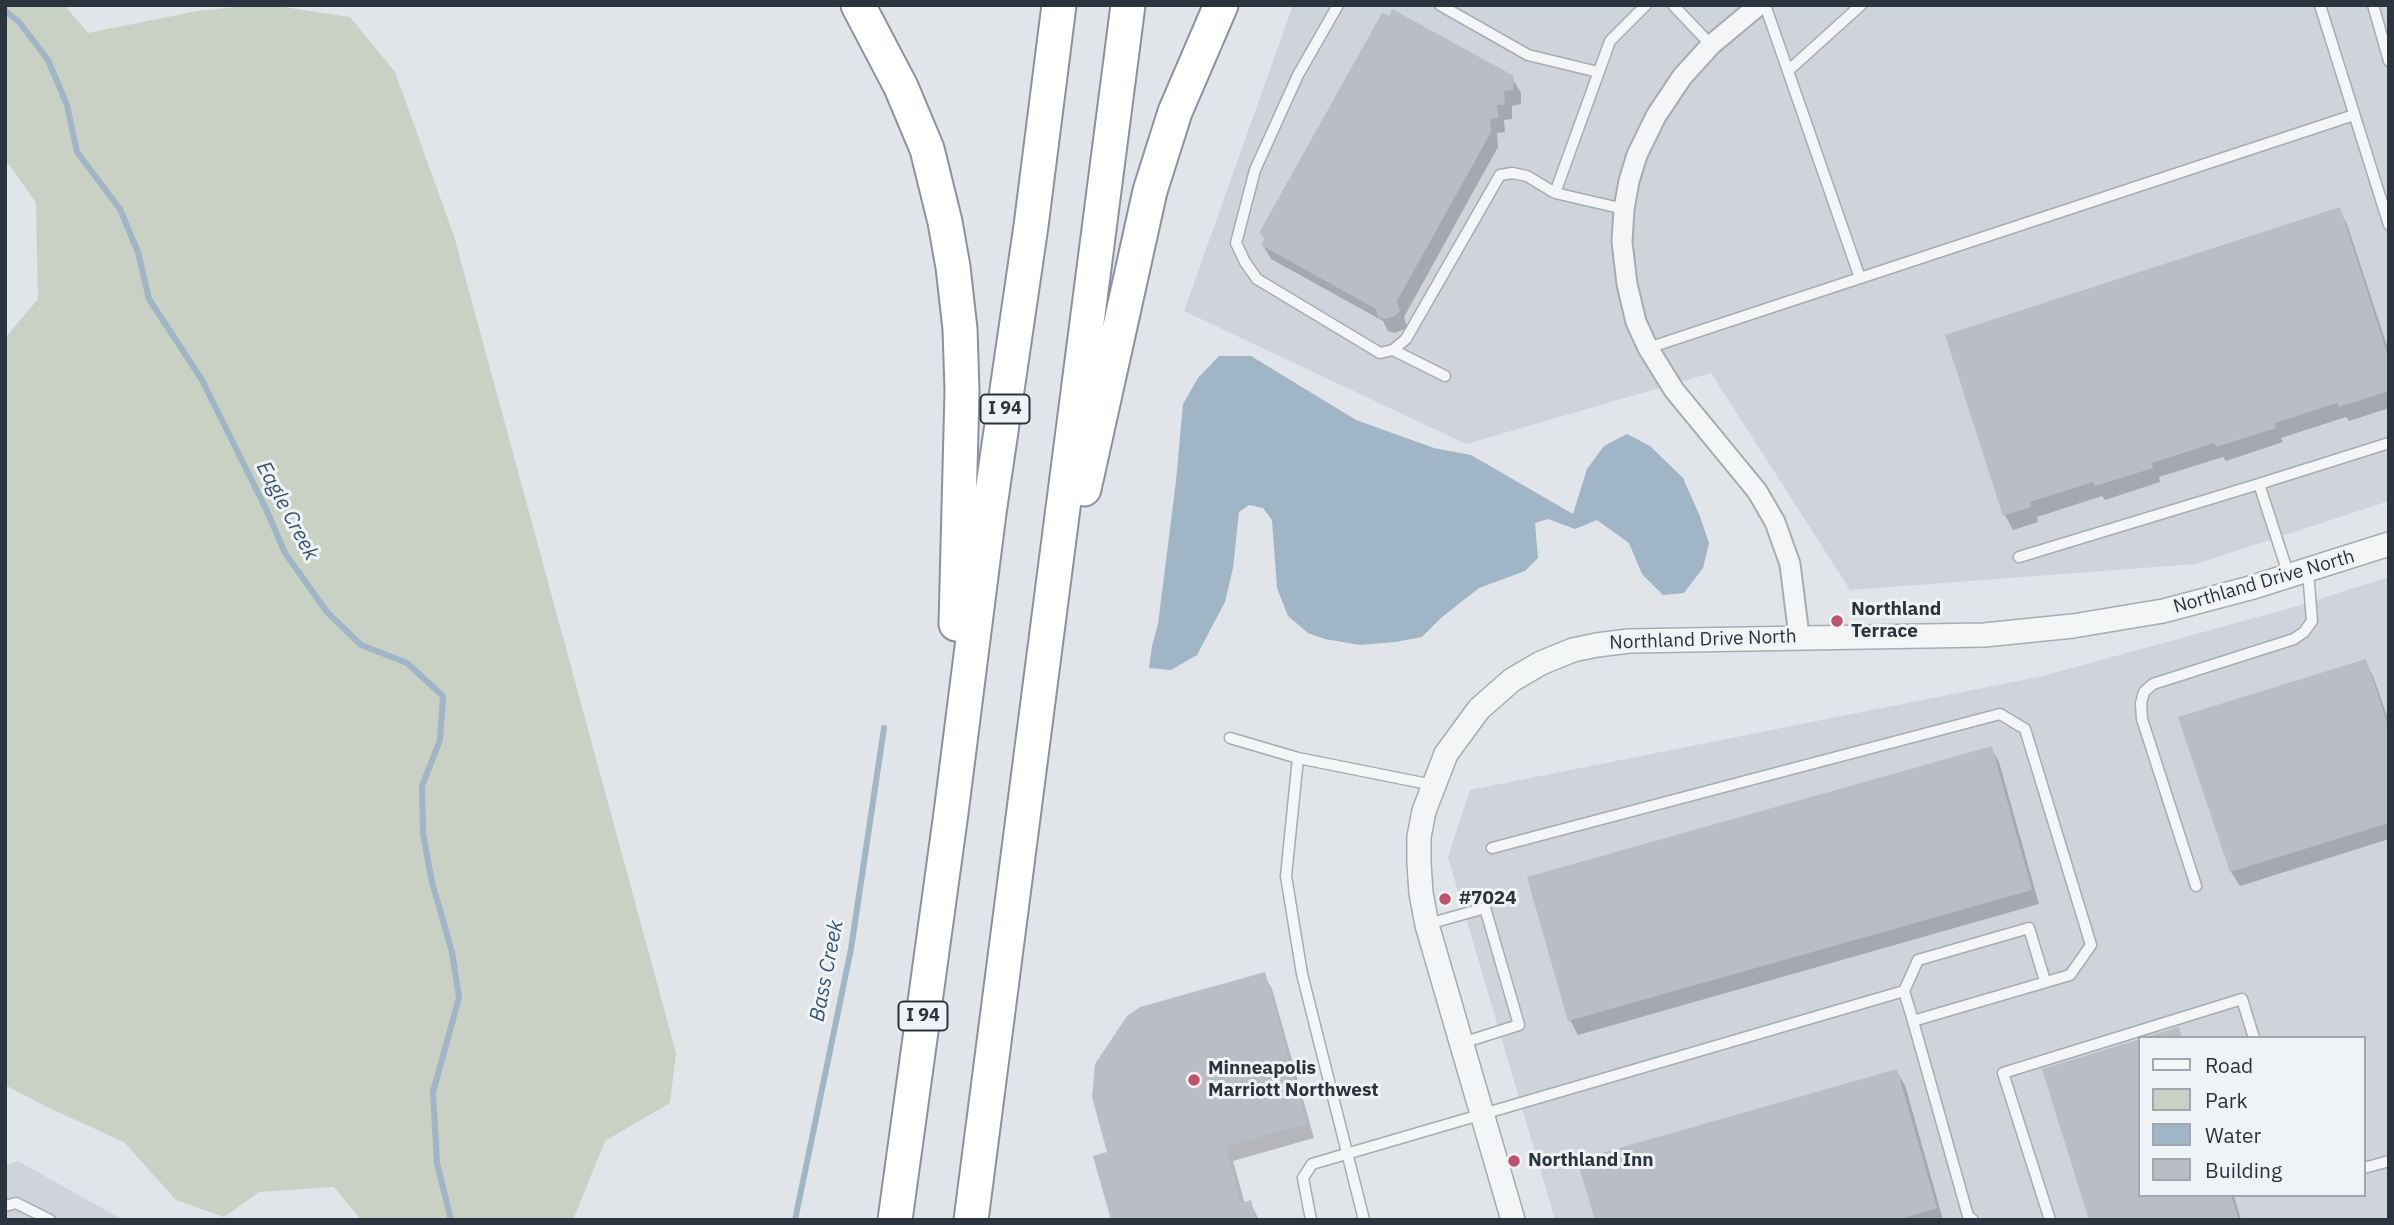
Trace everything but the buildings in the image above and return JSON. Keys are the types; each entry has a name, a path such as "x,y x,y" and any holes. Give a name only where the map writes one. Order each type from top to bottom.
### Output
{"highway":[{"path":"858,5 901,87 927,149 945,222 956,290 962,391 951,813"},
{"name":"I 94","path":"895,1220 1059,5"},
{"path":"971,1220 1128,5"},
{"path":"1037,700 1150,191 1175,112 1221,5"}],"street":[{"path":"1762,5 1711,45 1682,77 1656,116 1637,155 1629,181 1622,242 1627,284 1636,322 1648,348 1674,390 1757,491 1776,522 1790,564 1799,636"},
{"name":"Northland Drive North","path":"1513,1220 1427,925 1421,893 1419,837 1424,811 1446,754 1479,709 1512,680 1541,663 1573,650 1629,641 1799,636 1983,635 2073,626 2163,611 2299,573 2389,544"}],"lane":[{"path":"1338,5 1298,75 1255,170 1236,243 1257,279 1380,353 1392,350 1406,339 1500,175 1512,173 1527,176 1555,193 1624,209"},
{"path":"1440,5 1528,55 1598,72"},
{"path":"1555,193 1609,41 1646,5"},
{"path":"1674,5 1711,45"},
{"path":"1762,5 1789,70 1860,278"},
{"path":"1789,70 1861,5"},
{"path":"2320,5 2389,225"},
{"path":"2373,5 2389,61"},
{"path":"1648,348 2354,115"},
{"path":"1392,350 1446,376"},
{"path":"2019,557 2389,443"},
{"path":"2196,887 2142,719 2141,703 2144,692 2153,684 2294,639 2304,632 2312,621 2299,573 2259,484"},
{"path":"1492,848 2000,714 2025,729 2091,944 2070,975 1913,1021"},
{"path":"1230,738 1298,758 1433,785"},
{"path":"1298,758 1286,876 1302,974 1364,1220"},
{"path":"1427,925 1485,908 1519,1025 1462,1043"},
{"path":"1973,1220 1968,1216 1904,991 1917,961 2029,928 2045,981"},
{"path":"1311,1220 1303,1178 1312,1164 1904,991"},
{"path":"2050,1220 2004,1073 2242,999 2253,1036"},
{"path":"2366,1167 2389,1161"},
{"path":"5,1206 16,1203 50,1220"}],"shaded area":[{"path":"1293,5 2389,5 2389,501 2196,564 1850,590 1711,373 1466,444 1184,311"},
{"path":"2389,577 2389,1220 1555,1220 1448,857 1470,790 2043,676 2287,609"},
{"path":"18,1161 123,1220 5,1220 5,1166"}],"green space":[{"path":"5,5 64,5 88,33 198,11 254,5 271,5 350,17 395,72 454,236 676,1053 670,1103 605,1141 573,1220 361,1220 334,1187 259,1192 224,1217 176,1200 124,1142 5,1085 5,338 38,299 36,203 5,159"}],"water":[{"path":"1219,356 1251,356 1356,420 1434,448 1471,455 1573,514 1587,469 1604,446 1627,434 1650,446 1683,478 1709,543 1703,568 1684,593 1663,595 1642,574 1629,543 1597,520 1575,529 1548,519 1535,523 1538,558 1525,571 1479,588 1442,617 1422,637 1360,645 1308,633 1288,616 1277,588 1272,520 1263,508 1249,505 1239,512 1233,568 1225,602 1197,655 1171,670 1149,668 1158,624 1183,404 1198,378"}],"waterway":[{"name":"Eagle Creek","path":"5,11 19,22 48,60 67,105 77,152 120,209 138,252 149,299 202,380 285,553 327,612 361,645 407,663 443,696 440,740 422,786 423,834 432,882 452,952 459,998 433,1092 437,1163 451,1220"},
{"name":"Bass Creek","path":"795,1220 851,949 884,728"}],"place":[{"name":"Northland Terrace","path":"1837,621"},
{"name":"#7024","path":"1445,899"},
{"name":"Minneapolis Marriott Northwest","path":"1194,1080"},
{"name":"Northland Inn","path":"1514,1161"}]}
